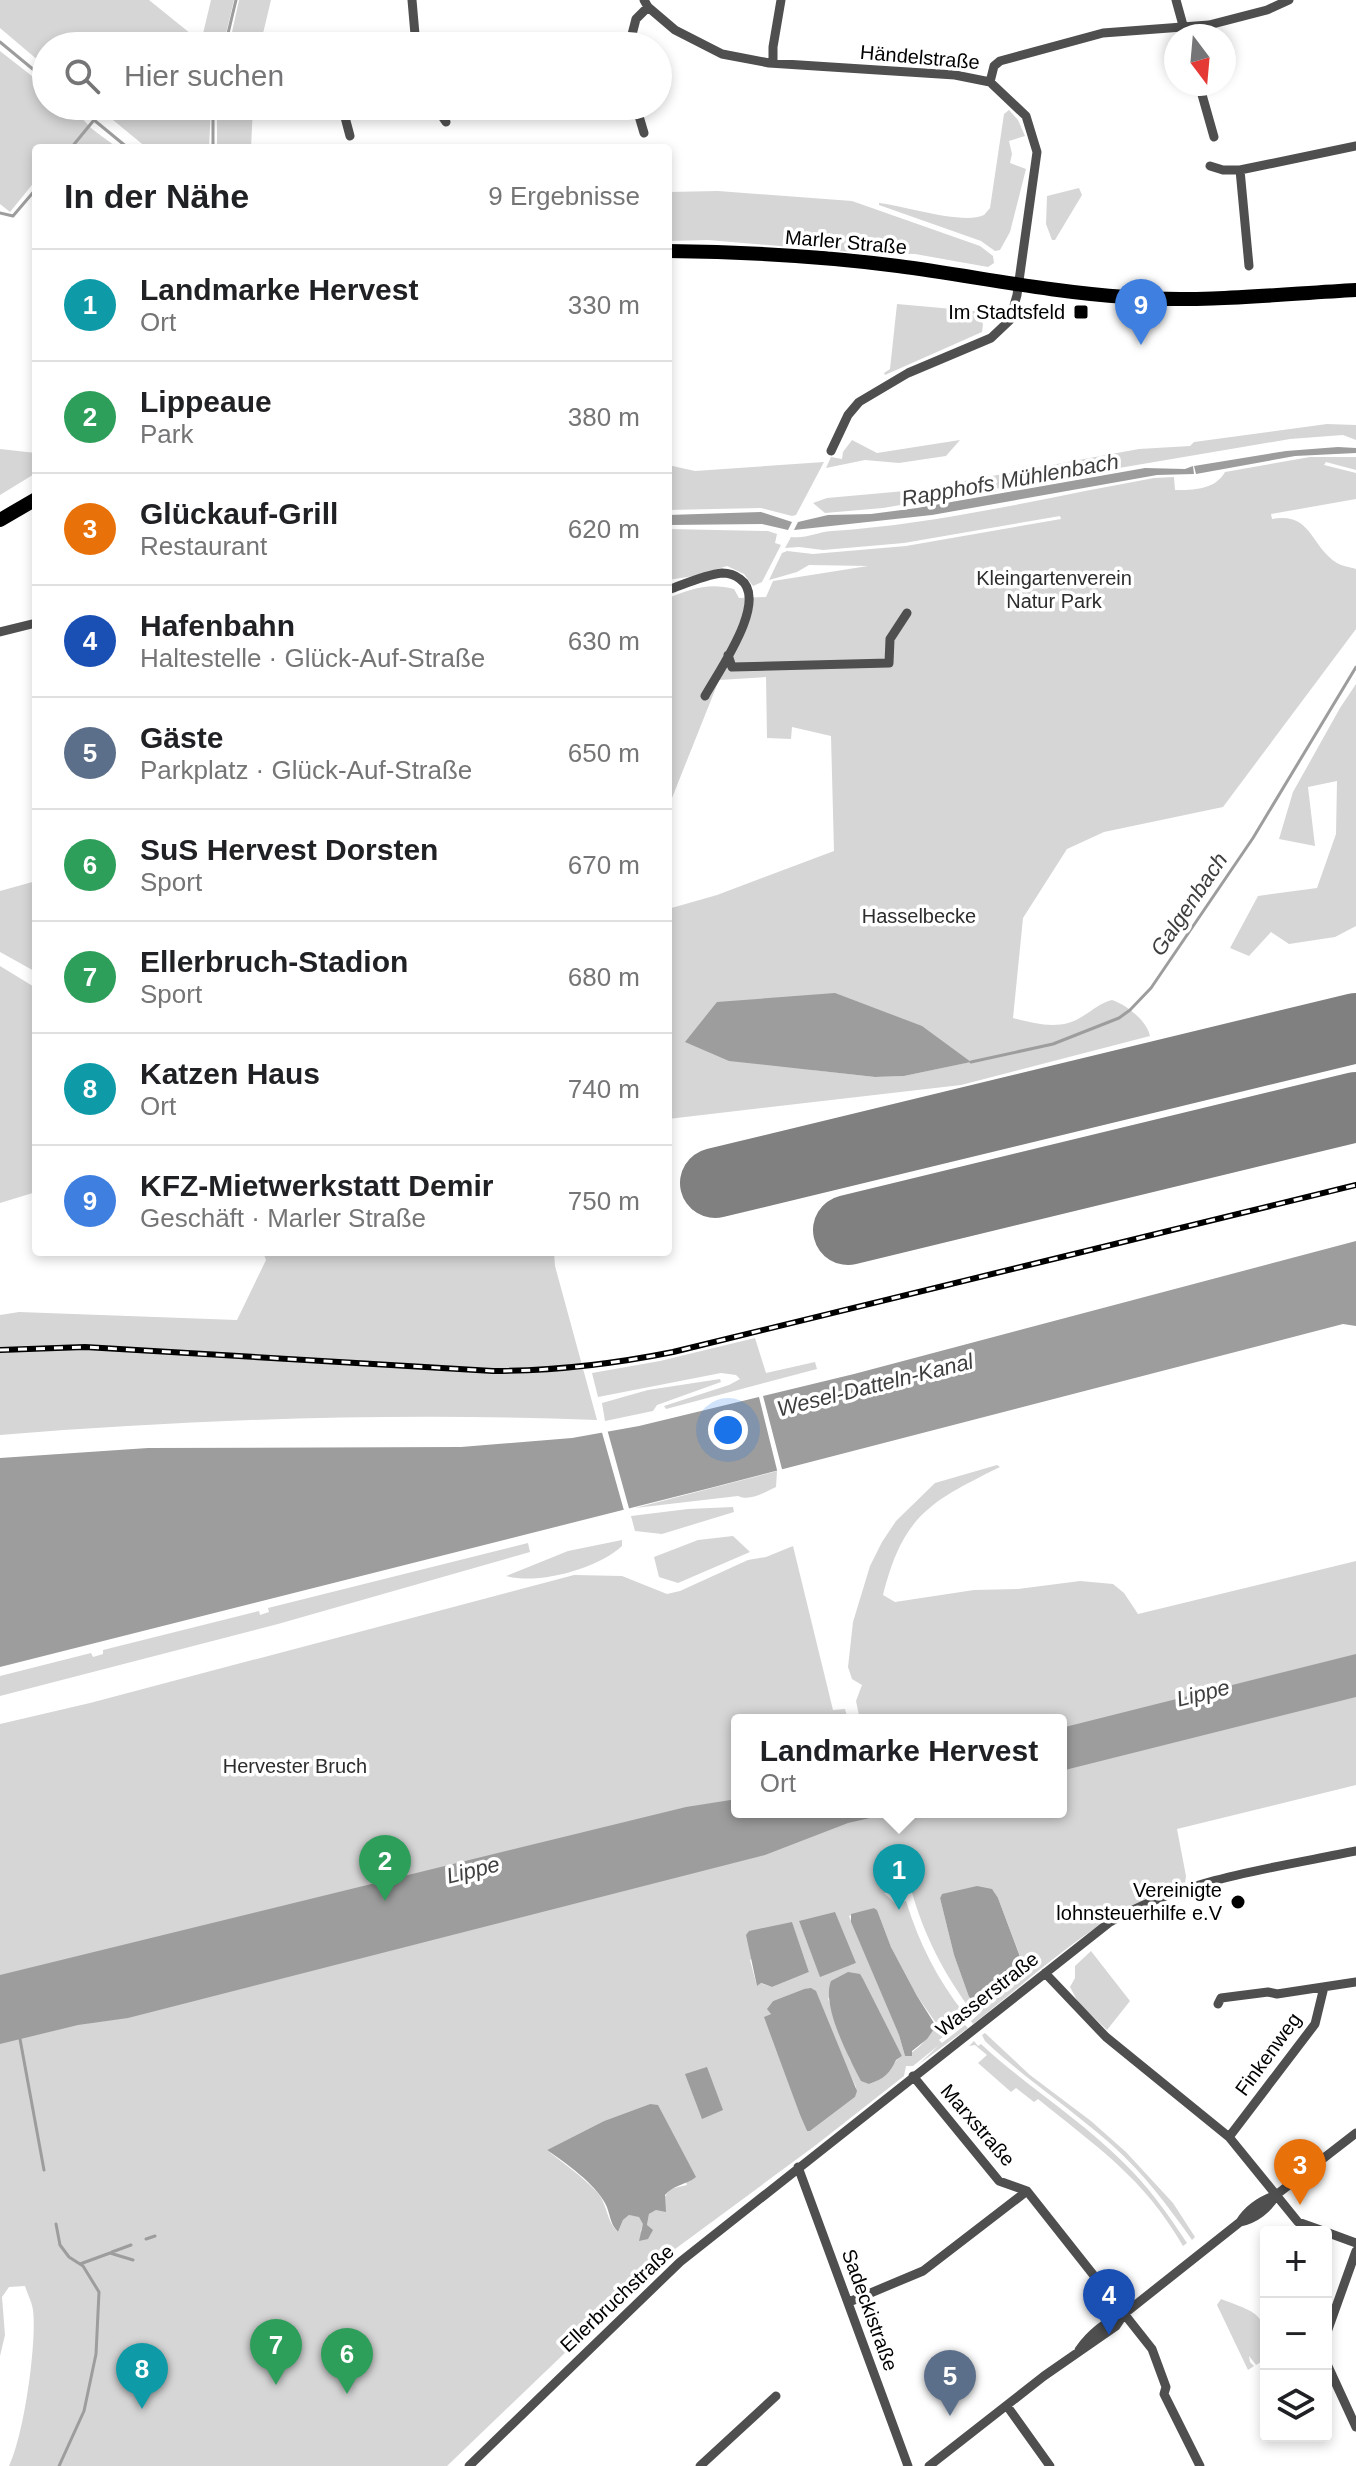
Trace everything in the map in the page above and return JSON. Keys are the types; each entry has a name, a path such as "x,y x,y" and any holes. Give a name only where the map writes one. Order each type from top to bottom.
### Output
{"main road":[{"name":"Marler Straße","path":"672,251 894,266 1131,298 1222,298 1356,290"},
{"path":"0,520 32,501"}],"street":[{"path":"412,0 413,32"},
{"path":"773,63 781,0"},
{"path":"1176,0 1183,24"},
{"path":"1213,24 1267,10 1289,0"},
{"path":"633,32 636,19 646,4"},
{"name":"Händelstraße","path":"646,4 675,30 709,49 745,60 955,75 990,82 1026,116 1037,152 1018,285"},
{"path":"990,82 994,66 1011,57 1103,33 1164,32"},
{"path":"1202,96 1214,137"},
{"path":"346,120 350,136"},
{"path":"640,120 644,133"},
{"path":"1210,166 1240,170 1356,146"},
{"path":"1240,170 1249,266"},
{"path":"831,451 848,415 875,391 908,373 991,338 1010,320 1018,285"},
{"path":"672,589 722,573 731,574 745,583 749,590 751,606 705,696"},
{"path":"728,655 732,667 889,663 890,639 907,613"},
{"path":"0,632 32,624"},
{"name":"Wasserstraße","path":"798,2167 1110,1922 1164,1895 1356,1851"},
{"path":"1045,1973 1106,2037 1229,2137 1298,2222 1309,2226"},
{"name":"Finkenweg","path":"1218,2004 1221,1998 1356,1982"},
{"name":"Finkenweg","path":"1229,2137 1315,2024 1324,1987"},
{"name":"Marxstraße","path":"913,2076 999,2181 1027,2191 1152,2349 1166,2387 1164,2394 1200,2466"},
{"path":"929,2466 1079,2350 1116,2326 1124,2314 1240,2222 1250,2220 1271,2204 1276,2195 1356,2133"},
{"name":"Sadeckistraße","path":"798,2167 908,2466"},
{"name":"Ellerbruchstraße","path":"469,2466 680,2262 798,2167"},
{"path":"849,2302 923,2271 1027,2191"},
{"path":"1332,2234 1356,2243"},
{"path":"1332,2318 1356,2251"},
{"path":"1330,2370 1356,2427"},
{"path":"700,2466 776,2396"},
{"path":"1007,2406 1050,2466"}],"green space":[{"path":"0,0 149,0 189,32 32,32 32,55 0,28"},
{"path":"211,0 234,0 226,32 203,32"},
{"path":"239,0 271,0 263,32 232,32"},
{"path":"0,51 32,76 32,120 84,120 113,144 32,144 32,185 10,212 0,204"},
{"path":"1009,110 1018,120 1025,136 1009,141 1012,154 1010,163 1026,169 1010,232 1000,250 995,251 981,241 879,205 962,218 984,215 990,208 1004,114"},
{"path":"113,120 210,120 209,144 142,144"},
{"path":"217,120 252,120 251,144 217,144"},
{"path":"1079,188 1082,195 1055,240 1052,240 1046,224 1047,196"},
{"path":"718,191 852,201 980,246 993,256 994,263 988,267 915,254 863,253 708,240 672,241 672,192"},
{"path":"897,304 975,311 983,324 982,332 885,375 890,369"},
{"path":"1327,424 1356,425 1356,440 1343,435 1290,439 883,508 825,513 813,503 827,498 916,490 1139,449 1190,446 1194,442"},
{"path":"852,440 877,453 960,440 946,456 899,463 865,460 826,468 831,457 842,459"},
{"path":"0,449 32,453 32,475 0,495"},
{"name":"Hasselbecke","path":"1310,457 1356,457 1356,470 1326,462 1324,465 1356,473 1356,499 1271,514 1272,519 1285,518 1303,525 1328,556 1339,564 1356,569 1356,629 1223,807 1104,832 1067,849 1023,918 1013,1018 1058,1025 1075,1021 1112,1000 1136,1014 1150,1036 961,1085 672,1119 672,908 717,895 834,851 831,736 792,727 791,739 767,738 766,677 719,680 672,798 672,596 692,589 716,586 734,589 739,598 766,597 773,581 868,566 809,565 769,580 782,553 787,551 813,554 906,546 1061,519 1060,516 904,543 823,550 785,548 791,537 953,516 1154,478 1174,477 1175,490 1210,486 1225,472","holes":["970,1062 904,1076 875,1077 813,1070"]},
{"path":"824,462 796,515 792,516 761,508 672,510 672,466 695,471"},
{"path":"672,529 768,531 777,534 775,543 781,545 762,582 753,586 744,574 727,566 672,579"},
{"path":"1356,684 1356,926 1335,937 1289,944 1271,932 1249,956 1230,948 1258,896 1317,888 1336,834 1337,781 1308,787 1315,846 1279,839 1293,792"},
{"path":"32,882 32,970 0,952 0,891"},
{"path":"0,966 32,986 32,1193 0,1203"},
{"path":"264,1256 554,1256 597,1420 298,1418 0,1435 0,1315 19,1312 237,1320 266,1260"},
{"path":"755,1338 766,1373 815,1362 817,1369 666,1409 664,1406 740,1379 736,1375 721,1373 598,1397 592,1373 660,1361"},
{"path":"720,1379 721,1382 657,1405 653,1411 605,1421 602,1403 648,1390"},
{"name":"Hervester Bruch","path":"997,1465 1000,1467 937,1502 910,1529 891,1568 883,1595 895,1602 974,1590 1018,1589 1080,1581 1113,1584 1124,1593 1138,1614 1356,1561 1356,1785 1177,1829 1185,1884 1154,1896 1098,1926 973,2024 971,2021 981,2012 979,2009 973,2013 953,1984 936,1954 916,1906 911,1889 914,1882 924,1876 902,1877 897,1872 886,1873 892,1886 891,1892 884,1893 895,1903 906,1901 930,1960 964,2013 959,2017 963,2021 939,2040 942,2043 965,2025 968,2028 919,2064 939,2045 913,2066 906,2066 904,2076 667,2255 447,2466 9,2466 24,2412 34,2325 25,2286 9,2287 2,2297 5,2335 0,2356 0,1724 574,1575 622,1576 667,1594 748,1560 766,1557 793,1546 833,1710 845,1709 846,1714 731,1714 731,1818 1067,1818 1067,1714 859,1714 856,1701 862,1685 852,1679 848,1667 853,1622 870,1566 896,1521 935,1483","holes":["942,1894 998,1898 1022,1961 1020,1969 973,2001 954,1955 940,1898","874,1908 877,1910 891,1947 917,1996 936,2023 923,2042 905,2056 849,1916","799,1921 856,1963 820,1976","792,1923 809,1972 772,1987 760,1983 757,1986 750,1960","804,1989 817,1994 856,2087 855,2097 810,2131 807,2131 800,2115 765,2017 771,2014 768,2008 773,2001","828,1998 879,2014 902,2056 885,2075 869,2084 850,2060","650,2104 687,2185 670,2189 656,2210 649,2214 647,2225 640,2232 644,2224 639,2216 629,2215 618,2232 597,2192 547,2150 604,2121"]},
{"path":"777,1471 776,1487 752,1497 635,1508"},
{"path":"733,1507 734,1512 662,1534 635,1531 631,1516 688,1509"},
{"path":"733,1536 750,1552 678,1583 659,1577 654,1557 698,1540"},
{"path":"622,1540 622,1546 598,1562 567,1573 534,1578 506,1576 568,1551"},
{"path":"528,1543 530,1552 278,1624 0,1696 0,1676 91,1653 93,1657 103,1654 103,1650 259,1611 260,1615 269,1612 268,1608"},
{"path":"1091,1951 1130,2001 1107,2030 1078,2002 1070,1987 1075,1978 1075,1966"},
{"path":"985,2033 1030,2075 1126,2152 1173,2203 1195,2237 1192,2240 1155,2191 1124,2157 1000,2055 985,2041 982,2035"},
{"path":"974,2041 1089,2131 1123,2162 1157,2201 1187,2243 1183,2246 1152,2201 1100,2149 1038,2099 1034,2102 1016,2088 1011,2092 978,2063 987,2055 975,2045 969,2046"},
{"path":"1221,2299 1246,2309 1260,2320 1260,2363 1256,2365 1249,2356 1254,2366 1248,2370 1217,2305"}],"water":[{"path":"1356,448 1356,453 1295,456 1196,474 1194,466 1286,451"},
{"path":"1193,466 1194,474 1157,475 932,515 794,530 798,522 828,515 917,508 1145,468 1185,469"},
{"path":"761,512 792,522 788,530 762,524 672,525 672,515"},
{"path":"835,993 922,1026 971,1062 904,1076 875,1077 729,1061 685,1042 717,1002"},
{"name":"Wesel-Datteln-Kanal","path":"1356,1241 1356,1326 1343,1324 0,1667 0,1458 148,1448 461,1447 572,1438 639,1426 854,1374"},
{"name":"Lippe","path":"1356,1654 1356,1697 1067,1769 1067,1726"},
{"name":"Lippe","path":"731,1800 731,1818 870,1818 848,1823 765,1855 128,2018 78,2025 0,2044 0,1975 686,1807"},
{"path":"977,1886 992,1889 998,1898 1022,1962 1020,1969 979,2002 969,1997 954,1955 940,1898 942,1894"},
{"path":"874,1908 891,1947 936,2026 927,2039 912,2051 912,2056 905,2056 851,1922 851,1914"},
{"path":"835,1912 856,1963 820,1977 799,1921"},
{"path":"792,1922 809,1972 772,1987 761,1983 757,1986 746,1935 749,1931"},
{"path":"848,1972 860,1974 902,2056 886,2075 869,2084 861,2081 850,2059 830,2004 831,1981"},
{"path":"804,1989 816,1991 857,2091 855,2097 810,2131 807,2131 800,2115 764,2017 771,2014 767,2009 773,2001"},
{"path":"707,2067 723,2110 702,2119 685,2074"},
{"path":"650,2104 658,2105 696,2177 665,2195 666,2212 656,2210 649,2214 647,2225 653,2230 648,2239 639,2241 643,2224 639,2217 629,2215 618,2232 605,2203 594,2188 547,2150 604,2121"}],"pier":[{"path":"762,1392 783,1473 778,1474 758,1393"},
{"path":"601,1429 607,1429 630,1512 625,1514"}],"waterway":[{"path":"228,32 236,0"},
{"name":"Rapphofs Mühlenbach","path":"0,42 32,68"},
{"name":"Rapphofs Mühlenbach","path":"94,120 123,144"},
{"path":"74,144 94,120"},
{"path":"213,120 213,144"},
{"path":"0,213 13,216 32,194"},
{"name":"Galgenbach","path":"971,1062 1053,1044 1119,1018 1130,1010 1151,988 1253,838 1356,667"},
{"path":"20,2039 44,2170"},
{"path":"56,2224 60,2245 69,2257 83,2266 99,2292 96,2354 84,2411 59,2466"},
{"path":"146,2239 155,2236"},
{"path":"112,2252 131,2245"},
{"path":"80,2264 110,2253 133,2260"}],"runway":[{"path":"715,1183 1356,1028"},
{"path":"848,1230 1356,1107"}],"railway":[{"path":"0,1350 85,1347 493,1371 606,1363 673,1352 1356,1185"}],"place":[{"name":"Im Stadtsfeld","path":"1081,312"},
{"name":"KFZ-Mietwerkstatt Demir","path":"1141,345"},
{"name":"Lippeaue","path":"385,1901"},
{"name":"Vereinigte lohnsteuerhilfe e.V","path":"1238,1902"},
{"name":"Landmarke Hervest","path":"899,1910"},
{"name":"Glückauf-Grill","path":"1300,2205"},
{"name":"Hafenbahn","path":"1109,2335"},
{"name":"Ellerbruch-Stadion","path":"276,2385"},
{"name":"SuS Hervest Dorsten","path":"347,2394"},
{"name":"Katzen Haus","path":"142,2409"},
{"name":"Gäste","path":"950,2416"}],"park label":[{"name":"Kleingartenverein Natur Park","path":"1054,590"}]}
